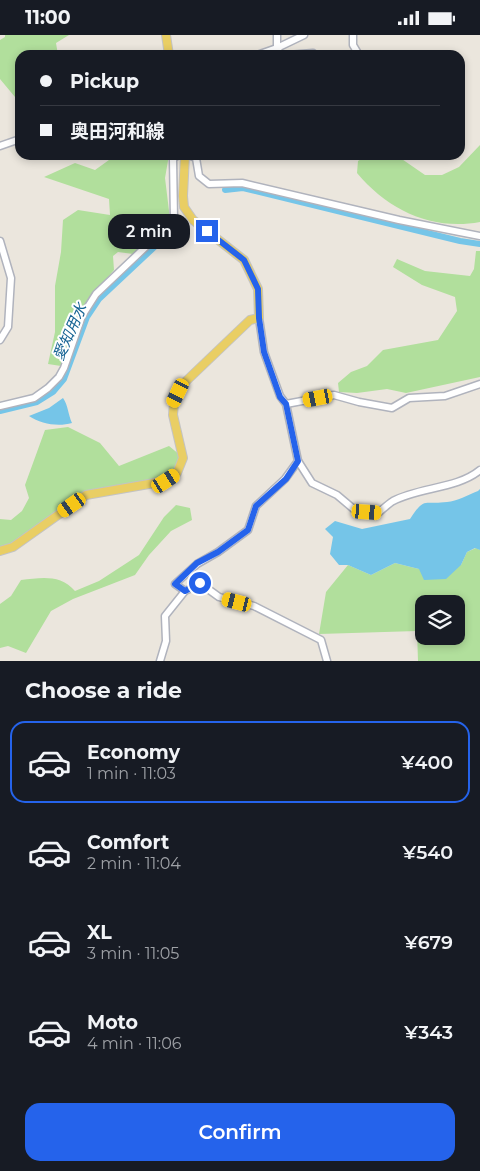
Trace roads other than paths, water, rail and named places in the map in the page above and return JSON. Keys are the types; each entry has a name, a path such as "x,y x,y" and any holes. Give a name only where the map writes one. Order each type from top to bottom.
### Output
{"main road":[{"path":"166,35 168,50"},
{"path":"0,551 13,547 86,495 166,481 177,473 183,457 172,415 174,403 183,384 250,320 259,318 258,289 244,260 193,220 184,207 183,196 187,160"}],"street":[{"path":"277,35 277,48"},
{"path":"271,50 304,35"},
{"path":"353,35 353,45 356,50"},
{"path":"0,145 15,140"},
{"path":"0,406 34,398 59,377 64,369 82,316 96,295 174,220 173,160"},
{"path":"196,160 199,176 209,183 242,183 399,220 480,236"},
{"path":"0,241 12,278 8,327 0,340"},
{"path":"259,318 264,352 280,397 286,404 298,461 312,483 337,495 356,511 378,513 392,501 419,491 465,479 473,476 480,470"},
{"path":"286,404 334,395 358,402 392,408 409,398 445,396 480,384"},
{"path":"185,591 175,584 197,563 218,552 248,530 256,506 286,479 298,461"},
{"path":"160,661 166,641 164,616 185,591 200,583 219,597 254,606 321,640 327,661"}],"water":[{"path":"63,398 72,423 50,424 29,416 49,408"},
{"path":"480,489 480,550 475,548 467,552 461,565 446,579 424,580 419,569 395,563 371,575 348,565 339,565 330,554 333,537 325,529 335,521 362,529 410,519 422,504 455,500"}],"waterway":[{"name":"愛知用水","path":"225,190 243,188 460,241 480,244"},
{"name":"愛知用水","path":"0,411 37,402 53,392 64,379 87,317 99,299 178,225"}]}
